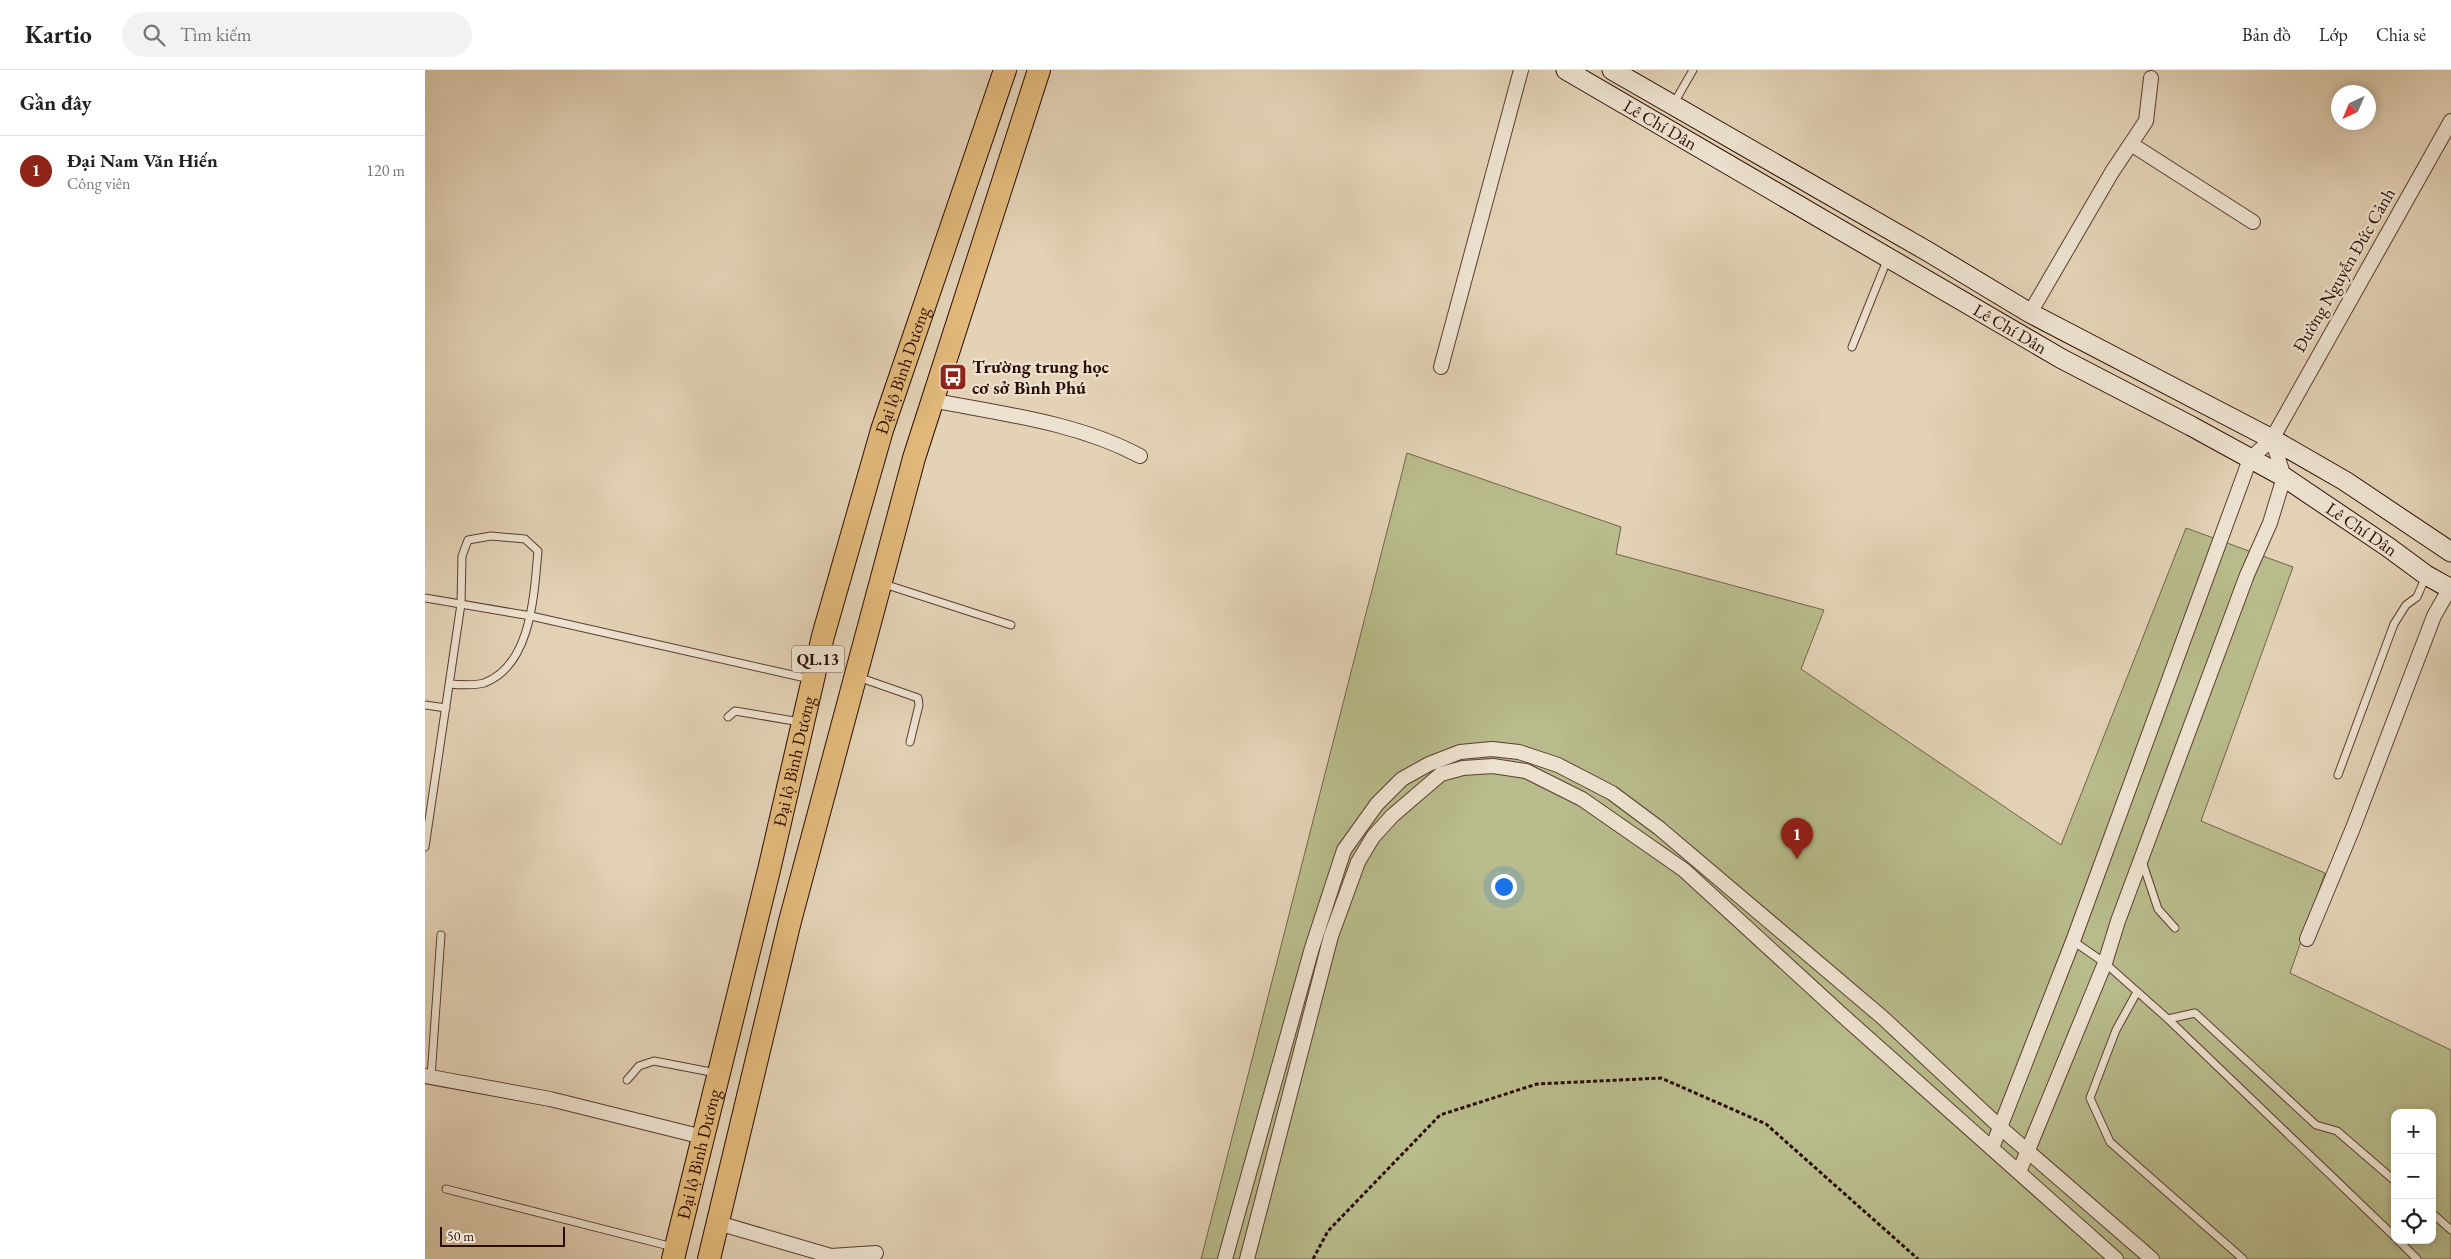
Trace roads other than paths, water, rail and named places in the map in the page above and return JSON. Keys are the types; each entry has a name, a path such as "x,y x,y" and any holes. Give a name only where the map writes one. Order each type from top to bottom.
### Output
{"highway":[{"name":"Đại lộ Bình Dương","path":"674,1253 823,636 882,430 1005,70"},
{"name":"Đại lộ Bình Dương","path":"709,1259 789,921 931,400 1039,70"},
{"path":"923,311 957,321"}],"main road":[{"name":"Lê Chí Dân","path":"1566,70 2062,359 2284,477 2388,546 2426,575 2450,589"},
{"name":"Lê Chí Dân","path":"1612,70 1927,251 2030,313 2272,439 2345,481 2451,552"}],"street":[{"path":"1441,367 1521,70"},
{"path":"2030,313 2112,172 2146,121 2151,78"},
{"name":"Đường Nguyễn Đức Cảnh","path":"2250,459 2272,439 2316,357 2451,121"},
{"path":"2131,144 2253,222"},
{"path":"931,400 1051,423 1111,440 1140,456"},
{"path":"2019,1172 2105,963 2118,921 2247,575 2269,523 2284,477 2272,439"},
{"path":"1992,1148 2073,942 2250,459"},
{"path":"2307,939 2353,828 2434,616 2450,589"},
{"path":"1225,1259 1309,957 1344,850 1377,804 1402,779 1459,752 1492,749 1519,752 1558,765 1613,793 1659,828 1881,1017 2001,1128 2152,1259"},
{"path":"1247,1259 1331,936 1358,862 1373,837 1441,774 1463,768 1493,766 1526,771 1582,799 1684,870 2116,1259"},
{"path":"428,1077 549,1099 703,1137"},
{"path":"718,1223 831,1256 876,1253"}],"lane":[{"path":"1673,106 1693,70"},
{"path":"1852,347 1888,258"},
{"path":"425,848 461,604 462,556 468,540 491,536 525,539 538,551 531,616 527,631 516,652 503,670 485,682 469,685 450,684"},
{"path":"2338,775 2393,624 2407,605 2417,596 2426,575"},
{"path":"881,583 1011,625"},
{"path":"425,598 531,616 813,680"},
{"path":"856,677 918,698 919,705 910,742"},
{"path":"425,705 447,708"},
{"path":"728,717 735,711 803,723"},
{"path":"2142,860 2158,909 2175,928"},
{"path":"428,1077 441,935"},
{"path":"2073,942 2105,963 2168,1019 2391,1234"},
{"path":"2137,992 2116,1030 2090,1098 2110,1142 2243,1259"},
{"path":"2168,1019 2195,1013 2316,1125 2337,1131 2391,1178"},
{"path":"627,1080 639,1066 654,1061 719,1073"},
{"path":"445,1189 674,1253"},
{"path":"2436,1217 2451,1230"},
{"path":"2402,1244 2417,1259"}],"place":[{"name":"Trường trung học cơ sở Bình Phú","path":"953,377"},
{"name":"Đại Nam Văn Hiến","path":"1797,859"}]}
